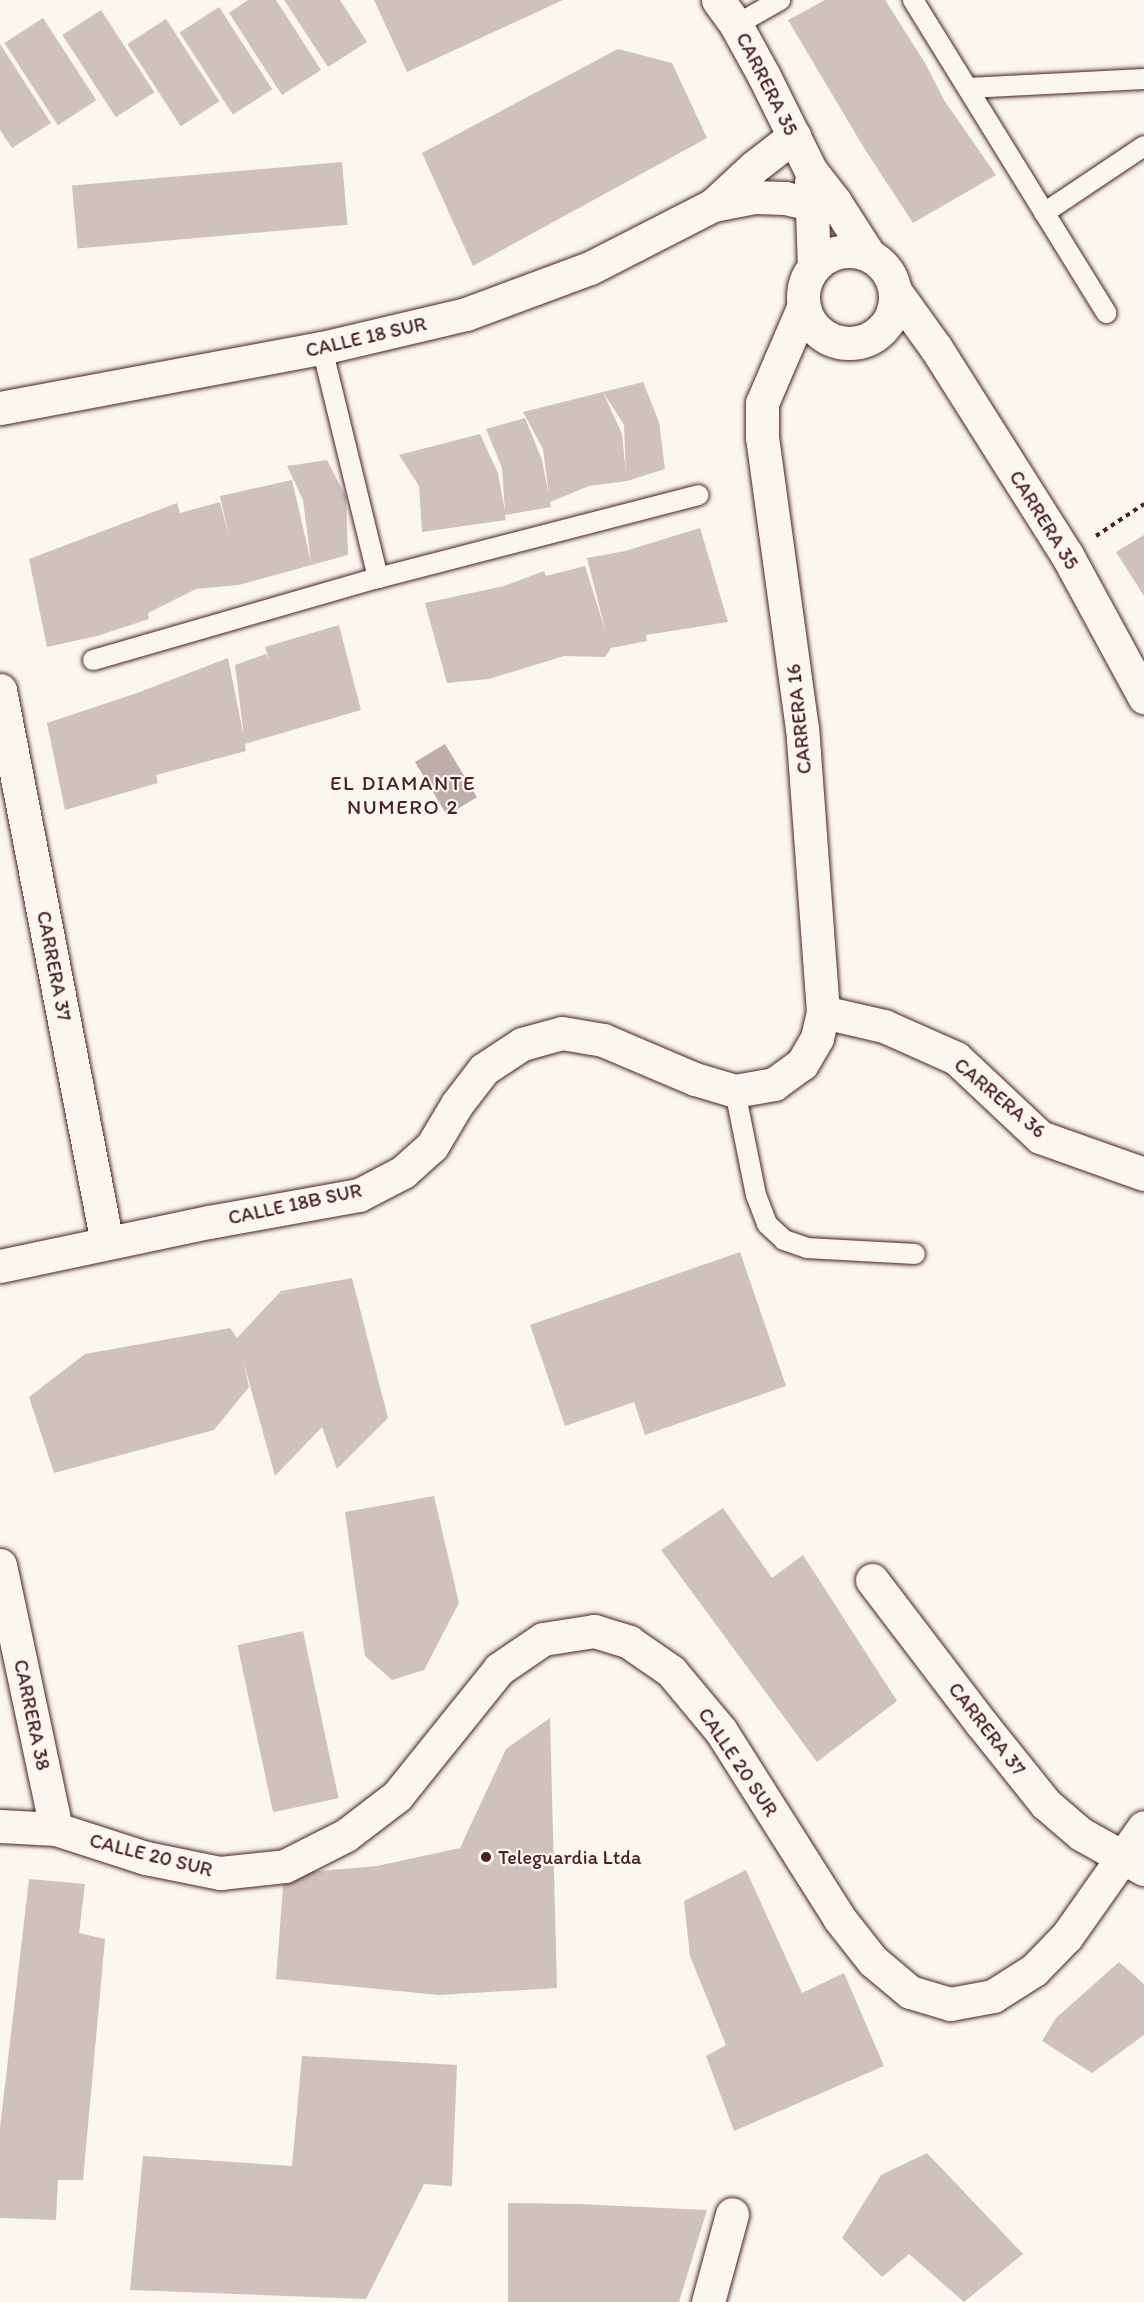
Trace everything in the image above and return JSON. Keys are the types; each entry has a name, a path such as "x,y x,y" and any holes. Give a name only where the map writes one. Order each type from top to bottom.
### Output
{"street":[{"name":"CARRERA 35","path":"727,13 811,171 835,202 869,255"},
{"name":"CALLE 18 SUR","path":"713,205 754,166 794,136"},
{"name":"CARRERA 35","path":"811,171 814,266"},
{"name":"CALLE 18 SUR","path":"0,408 322,348 466,314 590,268 713,205 754,197 785,198 812,204"},
{"path":"855,251 869,255 882,264 890,276 895,291 894,307 888,322 878,333 863,341 848,344 832,341 809,322 803,308 802,292 806,278 814,266 826,257 840,252 855,251"},
{"name":"CARRERA 35","path":"895,291 936,348 1067,555 1144,697"},
{"name":"CARRERA 16","path":"802,1064 817,1038 823,1012 802,729 762,437 762,403 773,372 803,308"},
{"path":"878,333 936,348"},
{"path":"773,372 832,341"},
{"name":"CARRERA 37","path":"0,690 107,1243"},
{"name":"CARRERA 36","path":"823,1012 884,1026 956,1058 1040,1137 1144,1174"},
{"name":"CALLE 18B SUR","path":"0,1266 107,1243 359,1195 403,1172 432,1146 457,1104 484,1069 522,1044 562,1033 603,1040 695,1079 735,1091 774,1084 802,1064"},
{"name":"CARRERA 38","path":"0,1565 56,1829"},
{"name":"CARRERA 37","path":"872,1580 1046,1804 1081,1834 1133,1864"},
{"name":"CALLE 20 SUR","path":"0,1826 56,1829 146,1858 220,1873 285,1866 346,1835 397,1796 499,1669 543,1640 594,1631 629,1642 672,1671 721,1731 839,1918 873,1961 910,1992 950,2004 993,1996 1034,1970 1133,1864 1144,1827"},
{"path":"708,2302 732,2214"}],"lane":[{"path":"727,13 780,0"},
{"path":"913,0 1106,314"},
{"path":"968,88 1144,79"},
{"path":"1044,213 1144,146"},
{"path":"322,348 378,578"},
{"path":"93,660 378,578 698,495"},
{"path":"735,1091 756,1195 766,1224 784,1240 807,1248 915,1254"}],"path":[{"path":"1067,555 1144,504"}],"shaded area":[{"path":"445,744 477,797 447,815 415,762"}],"building":[{"path":"248,0 276,0 321,70 282,95 229,13"},
{"path":"284,0 340,0 367,42 328,67"},
{"path":"374,0 563,0 407,72"},
{"path":"825,0 885,0 925,63 944,100 996,175 913,223 864,148 788,20"},
{"path":"219,7 272,89 233,115 180,33"},
{"path":"101,10 154,92 116,117 62,35"},
{"path":"43,18 96,100 58,125 4,43"},
{"path":"166,19 219,101 181,126 127,44"},
{"path":"0,44 51,123 12,148 0,130"},
{"path":"618,49 672,63 707,138 473,266 422,153"},
{"path":"342,162 347,225 78,248 72,186"},
{"path":"643,382 659,422 665,469 627,481 589,486 550,502 551,507 505,515 506,520 422,532 419,486 399,455 480,434 498,473 505,511 502,468 486,429 525,418 542,460 549,496 543,449 523,412","holes":["603,392 624,425 626,473 622,434"]},
{"path":"327,460 346,497 348,555 239,585 196,589 148,613 149,619 97,636 47,647 29,559 177,503 180,513 220,502 229,537 220,496 292,480 311,562 303,500 287,466"},
{"path":"700,528 728,622 646,635 647,641 611,648 605,657 564,656 489,679 447,683 425,603 504,586 544,571 546,576 585,566 606,633 587,558 625,551"},
{"path":"1144,535 1144,596 1116,552"},
{"path":"339,625 361,710 245,744 246,751 156,775 158,783 65,810 47,723 137,693 228,658 244,737 235,665 266,654 269,660 265,647"},
{"path":"740,1252 786,1386 645,1435 634,1402 565,1426 530,1325"},
{"path":"352,1278 388,1418 337,1469 322,1427 275,1476 243,1360 249,1387 214,1430 54,1473 29,1397 85,1354 230,1328 237,1338 281,1291"},
{"path":"434,1496 459,1603 424,1670 392,1680 365,1656 345,1512"},
{"path":"723,1508 772,1578 803,1555 897,1701 817,1762 661,1550"},
{"path":"303,1631 339,1798 273,1812 237,1645"},
{"name":"Teleguardia Ltda","path":"550,1718 557,1988 439,1995 276,1979 284,1874 377,1866 460,1848 506,1749"},
{"path":"746,1870 802,1993 844,1973 884,2066 734,2131 706,2056 726,2045 690,1956 684,1901"},
{"path":"29,1879 85,1884 79,1933 105,1939 83,2180 58,2180 56,2220 0,2218 0,2128"},
{"path":"1119,1962 1144,1984 1144,2035 1092,2073 1042,2041 1056,2018"},
{"path":"302,2056 457,2065 452,2186 424,2184 366,2299 130,2290 143,2156 292,2166"},
{"path":"927,2153 1023,2254 964,2302 909,2254 882,2277 842,2238 881,2175"},
{"path":"508,2203 707,2210 679,2302 508,2302"}],"place":[{"name":"Teleguardia Ltda","path":"486,1857"}],"district":[{"name":"EL DIAMANTE NUMERO 2","path":"403,795"}]}
